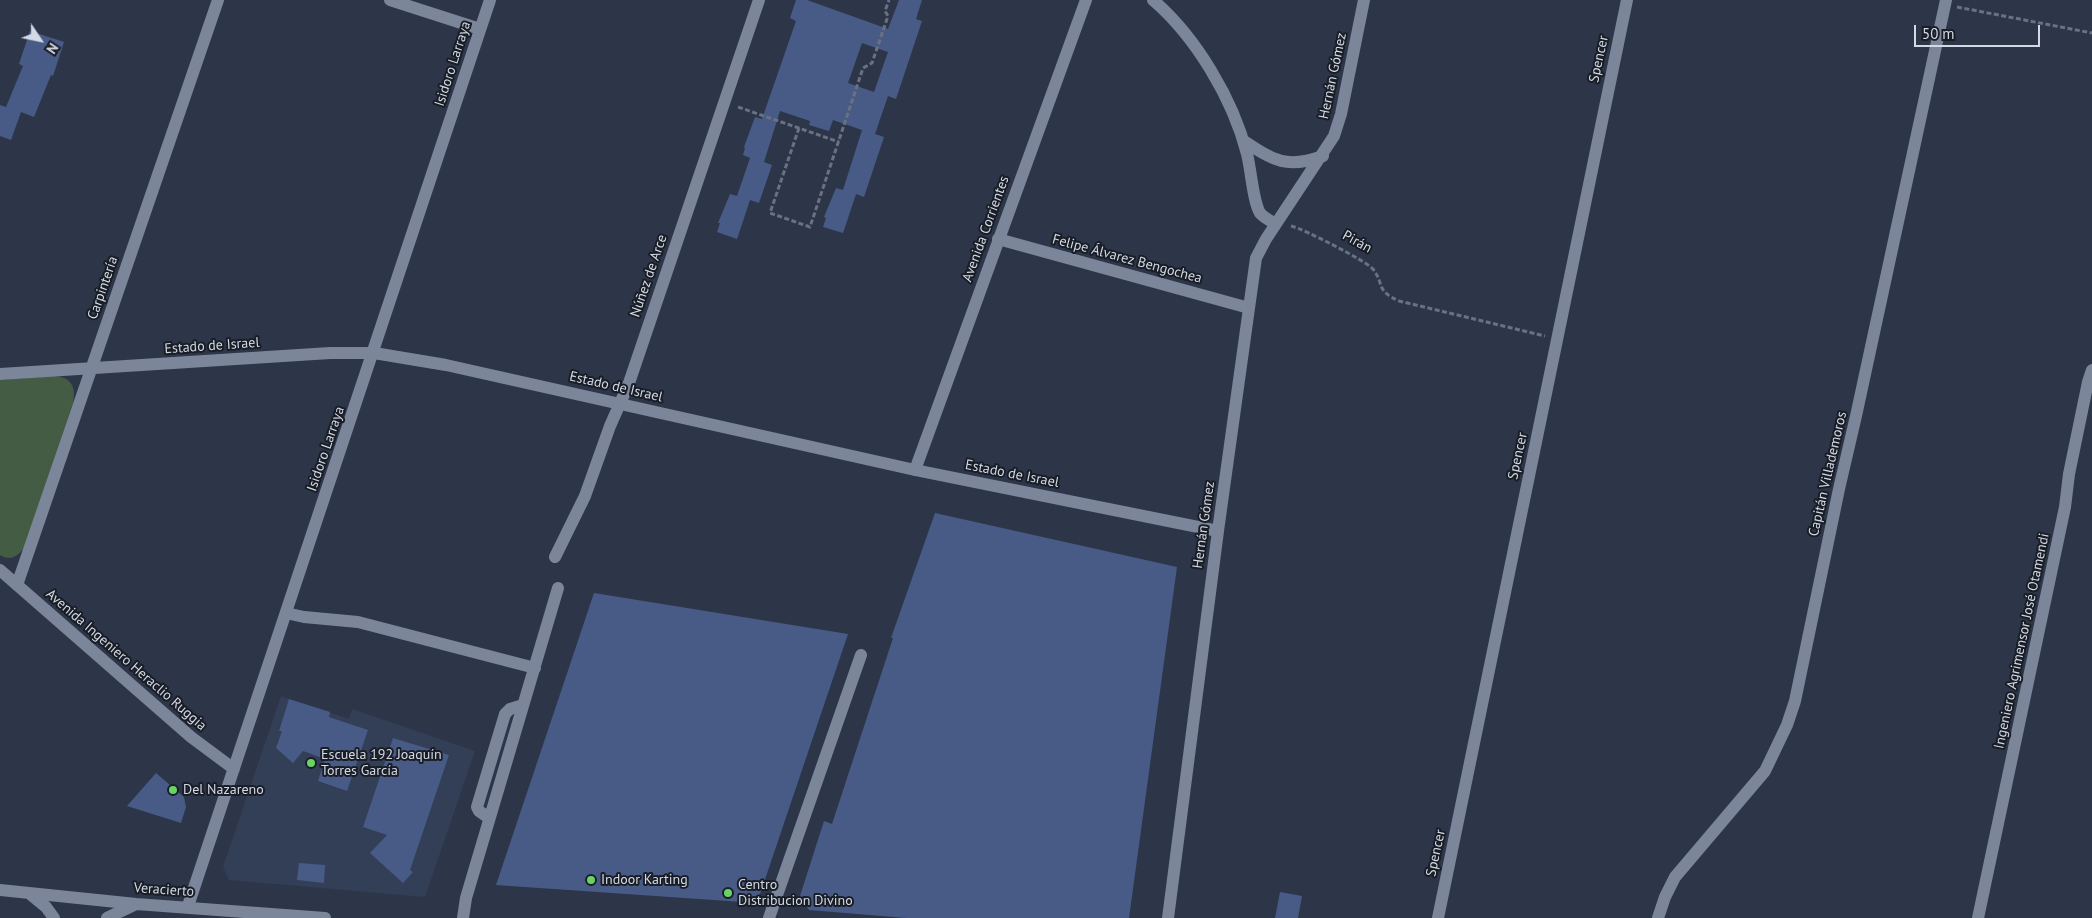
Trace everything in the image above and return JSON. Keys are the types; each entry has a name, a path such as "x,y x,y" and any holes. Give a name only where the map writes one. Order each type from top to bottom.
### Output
{"street":[{"name":"Carpintería","path":"17,585 218,0"},
{"path":"390,0 480,29"},
{"name":"Isidoro Larraya","path":"188,906 374,353 490,0"},
{"name":"Núñez de Arce","path":"554,557 584,496 610,426 621,403 758,0"},
{"name":"Avenida Corrientes","path":"915,470 1086,0"},
{"path":"1153,0 1176,22 1220,84 1244,141 1251,170 1256,205 1261,214 1276,224"},
{"name":"Hernán Gómez","path":"1168,918 1218,531 1256,258 1276,224 1323,156 1334,136 1341,114 1364,0"},
{"name":"Spencer","path":"1438,918 1627,0"},
{"name":"Capitán Villademoros","path":"1658,918 1665,897 1676,877 1765,771 1787,725 1794,701 1946,3"},
{"path":"1244,141 1271,159 1284,163 1303,162 1323,156"},
{"name":"Felipe Álvarez Bengochea","path":"998,239 1249,308"},
{"name":"Estado de Israel","path":"0,374 330,353 374,353 446,365 915,470 1218,531"},
{"name":"Ingeniero Agrimensor José Otamendi","path":"1978,918 2066,507 2071,464 2092,370"},
{"name":"Avenida Ingeniero Heraclio Ruggia","path":"0,570 191,737 234,769"},
{"path":"463,918 466,898 489,818 479,811 477,807 505,714 510,709 523,705 558,588"},
{"path":"286,613 304,617 358,622 535,668"},
{"path":"769,918 862,655"},
{"name":"Veracierto","path":"0,890 136,904 188,906 243,915 325,918"},
{"path":"29,893 46,907 54,918"},
{"path":"107,918 136,904"}],"path":[{"path":"799,128 770,213 810,227 863,68 872,63 888,16 885,11 889,0"},
{"path":"1946,3 2092,33"},
{"path":"724,102 839,142"},
{"name":"Pirán","path":"1276,224 1293,226 1367,263 1374,270 1381,288 1389,296 1399,301 1558,339"}],"shaded area":[{"path":"281,696 349,719 352,709 475,751 425,897 229,880 223,867"}],"green space":[{"path":"54,376 65,378 71,384 74,392 73,403 24,548 16,556 7,558 0,555 0,380"}],"building":[{"path":"796,0 807,0 888,29 899,0 922,0 916,19 922,21 896,99 888,96 875,134 884,137 864,197 856,194 843,233 823,227 826,218 824,217 836,188 843,190 862,130 833,120 829,131 809,125 810,121 780,111 764,162 772,165 759,203 750,200 737,239 717,232 720,223 718,223 730,194 737,196 750,158 743,155 744,147 755,117 762,119 796,21 790,18","holes":["862,43 888,52 874,92 848,83"]},
{"path":"30,31 64,42 53,76 51,75 34,117 21,112 11,140 0,136 0,105 6,107 23,66 19,64"},
{"path":"935,513 1177,567 1129,918 906,918 809,910 800,896 824,821 832,824 893,638 891,638"},
{"path":"594,593 848,634 757,903 496,885"},
{"path":"289,699 330,712 329,717 368,730 347,791 318,781 325,759 303,751 293,763 276,748"},
{"path":"393,738 449,755 410,870 413,872 403,883 370,853 387,835 363,827"},
{"path":"156,773 184,797 186,807 181,823 127,806"},
{"path":"299,863 325,865 324,883 297,880"},
{"path":"1280,892 1302,896 1298,918 1275,918"}],"place":[{"name":"Escuela 192 Joaquín Torres García","path":"311,763"},
{"name":"Del Nazareno","path":"173,790"},
{"name":"Indoor Karting","path":"591,880"},
{"name":"Centro Distribucion Divino","path":"728,893"}]}
